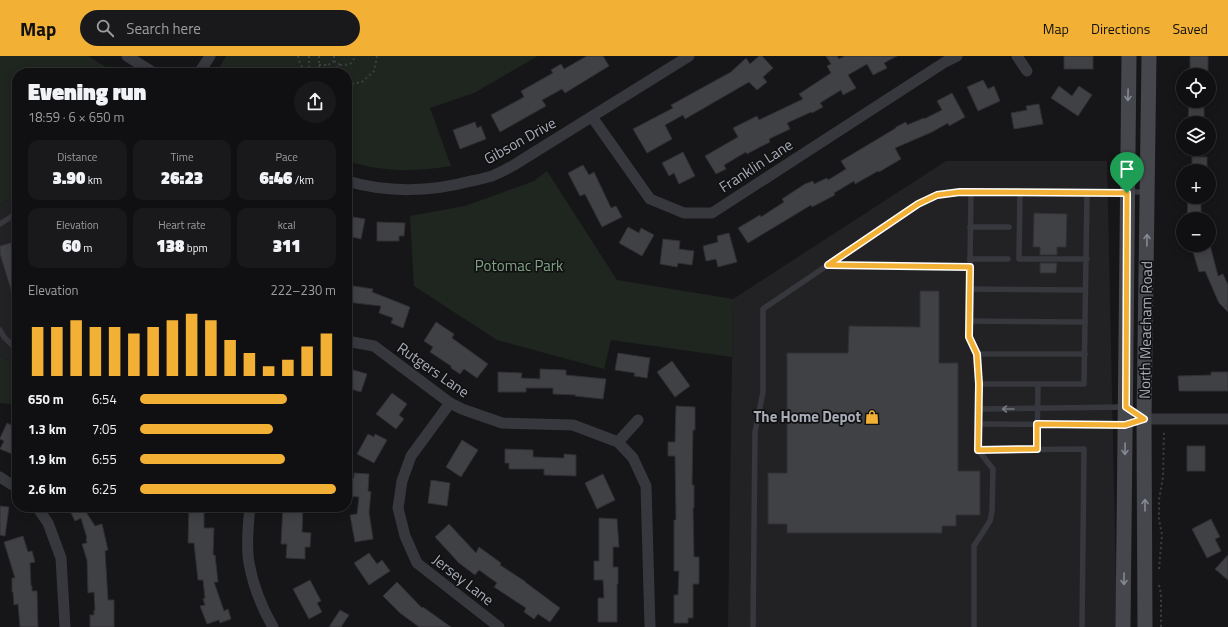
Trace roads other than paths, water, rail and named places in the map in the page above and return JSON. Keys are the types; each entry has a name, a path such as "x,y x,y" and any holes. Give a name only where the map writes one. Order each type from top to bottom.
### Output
{"main road":[{"name":"North Meacham Road","path":"1123,627 1129,56"},
{"name":"North Meacham Road","path":"1145,627 1144,419 1149,56"}],"street":[{"path":"127,56 146,68"},
{"path":"202,68 210,56"},
{"name":"Gibson Drive","path":"352,182 380,188 409,190 442,188 491,176 514,165 689,56"},
{"name":"Franklin Lane","path":"592,117 650,199 684,214 712,214 938,66 957,56"},
{"path":"1018,56 1027,71"},
{"name":"Rutgers Lane","path":"352,342 374,346 450,403 462,410 502,423 573,425 618,442 633,458 646,486 650,627"},
{"name":"Jersey Lane","path":"450,403 411,456 402,481 398,508 405,536 417,563 499,627"},
{"path":"1144,419 1228,419"},
{"path":"618,442 638,420"},
{"path":"0,477 12,485"},
{"path":"40,512 48,523 61,558 65,627"},
{"path":"249,512 248,526 249,562 259,598 272,627"}],"lane":[{"path":"753,627 755,432 763,392 763,309 918,204 937,195 971,192 1148,192"},
{"path":"971,192 969,337 977,354 979,384 978,450 993,469 992,511 990,521 974,546 974,627"},
{"path":"1020,193 1019,259 1087,259"},
{"path":"979,384 1084,384 1085,290 1087,280 1087,193"},
{"path":"0,224 12,216"},
{"path":"970,227 1009,227"},
{"path":"970,259 1008,259"},
{"path":"828,265 970,267"},
{"path":"969,289 1085,290"},
{"path":"969,321 1085,322"},
{"path":"0,330 4,337 12,345"},
{"path":"977,354 1084,354"},
{"path":"1037,449 1038,385"},
{"path":"979,409 1126,407 1144,419"},
{"path":"979,424 1125,425 1144,419"},
{"path":"978,450 1084,449 1082,627"}],"place":[{"name":"The Home Depot","path":"872,417"}],"park label":[{"name":"Potomac Park","path":"519,266"}]}
